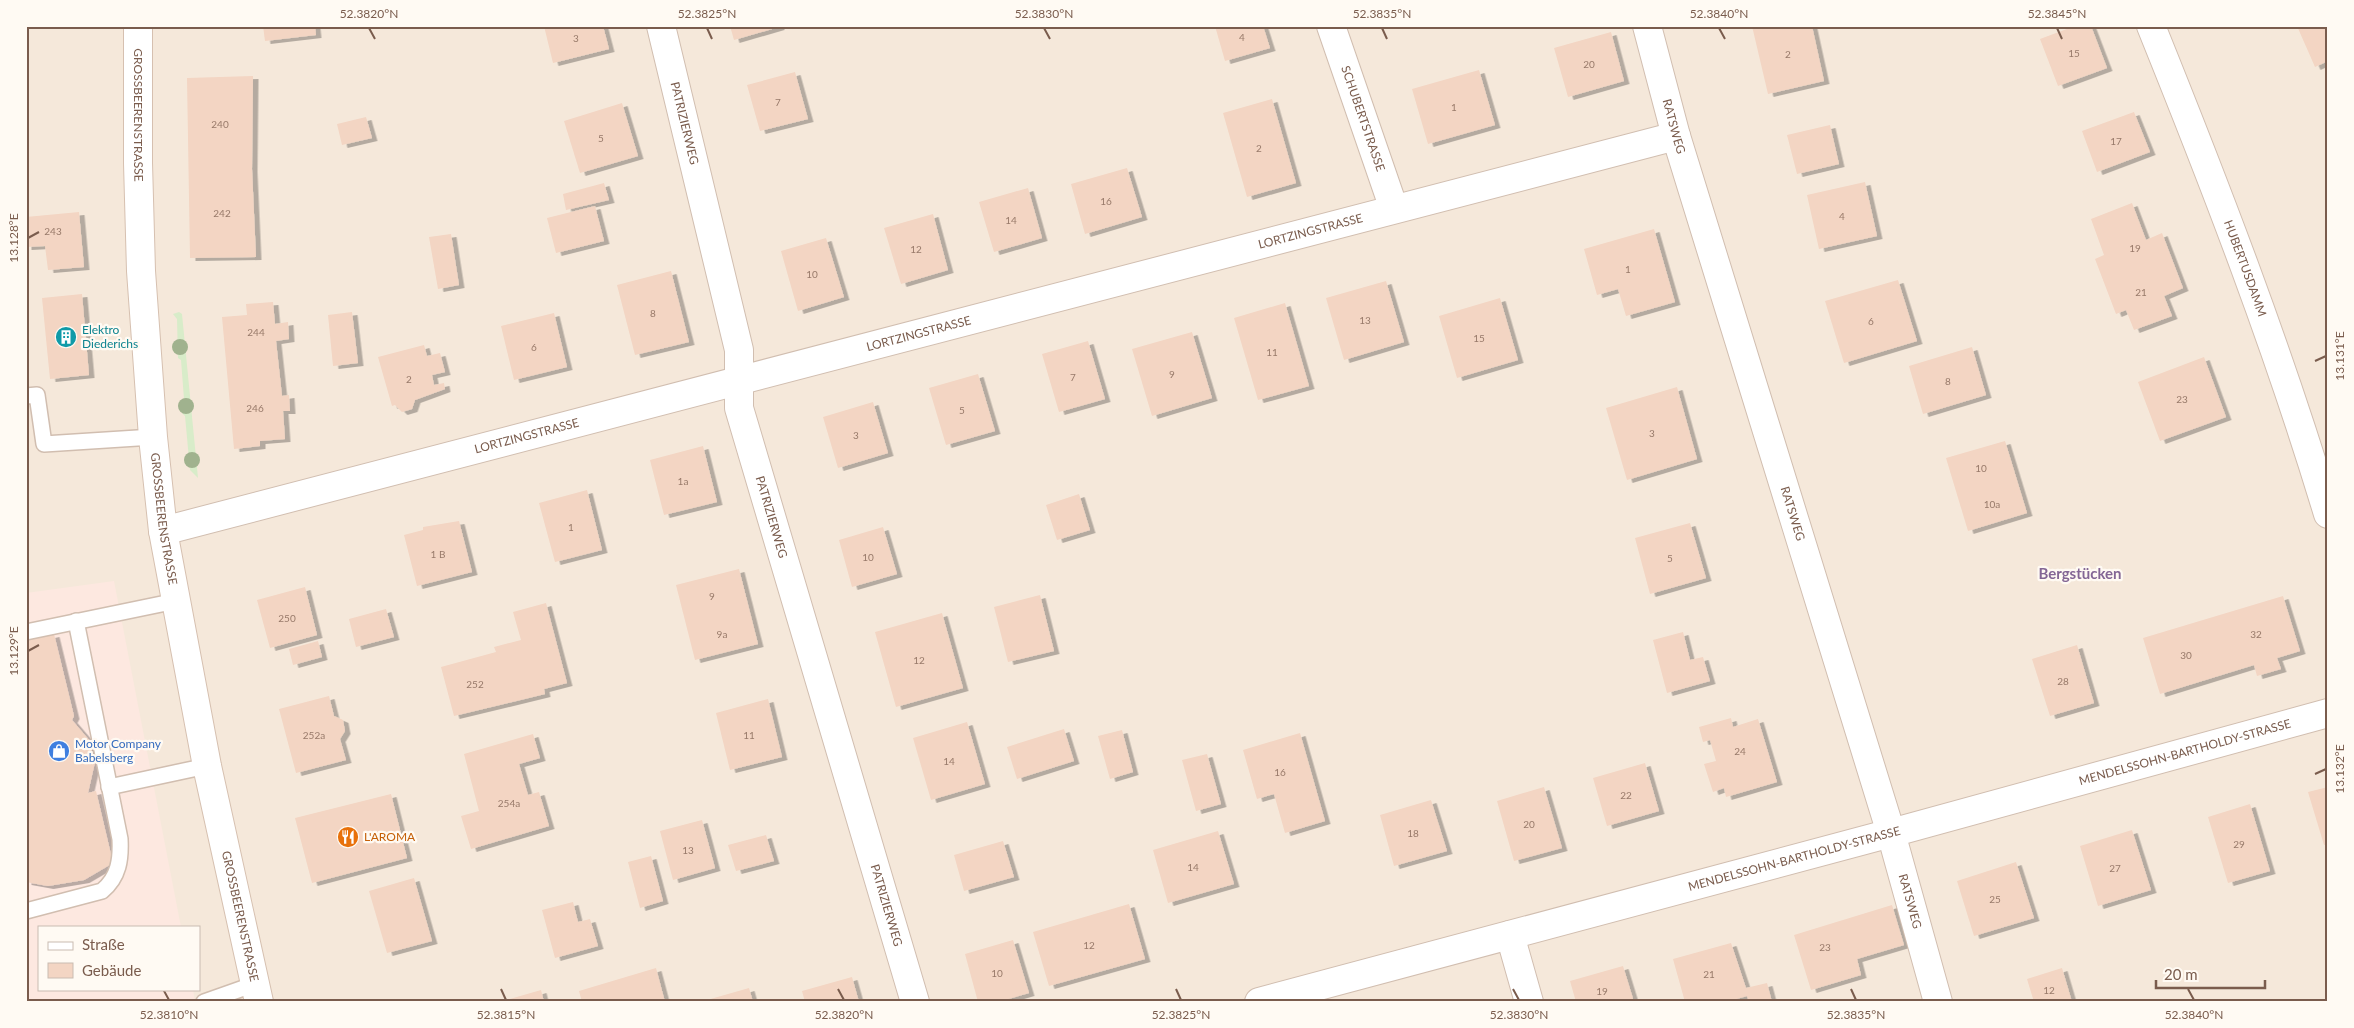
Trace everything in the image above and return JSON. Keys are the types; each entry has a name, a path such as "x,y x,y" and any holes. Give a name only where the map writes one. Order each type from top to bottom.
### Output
{"street":[{"name":"GROSSBEERENSTRASSE","path":"138,26 138,163 141,271 153,437 163,531 207,766 257,993"},
{"name":"PATRIZIERWEG","path":"661,26 739,350 739,408 915,1002"},
{"name":"SCHUBERTSTRASSE","path":"1331,26 1394,209"},
{"name":"RATSWEG","path":"1647,26 1676,136 1891,833 1938,1002"},
{"name":"HUBERTUSDAMM","path":"2151,26 2216,188 2302,427 2328,514"},
{"name":"LORTZINGSTRASSE","path":"163,531 739,379 1676,136"},
{"name":"MENDELSSOHN-BARTHOLDY-STRASSE","path":"1259,1002 1891,833 2328,713"},
{"path":"1510,935 1529,1002"}],"lane":[{"path":"26,396 37,395 44,444 153,437"},
{"path":"26,632 176,601"},
{"path":"26,911 102,891 111,884 120,860 120,838 76,621"},
{"path":"109,787 207,766"},
{"path":"204,1002 257,993"}],"shaded area":[{"path":"26,26 2328,26 2328,1002 26,1002"},
{"path":"114,581 181,926 38,926 38,990 193,990 195,1002 26,1002 26,593"}],"green space":[{"path":"179,312 182,314 198,478 190,470 185,416 182,413 181,401 184,399 181,360 178,358 177,319 173,314"}],"building":[{"path":"263,26 315,26 316,35 265,41"},
{"path":"544,26 603,26 609,49 553,63"},
{"path":"730,26 779,26 779,27 734,40"},
{"path":"1215,26 1263,26 1270,48 1225,61"},
{"path":"1752,26 1812,26 1824,81 1768,94"},
{"path":"2075,26 2091,26 2107,68 2058,86 2040,39"},
{"path":"2297,26 2328,26 2328,61 2315,67"},
{"path":"1611,32 1624,81 1568,97 1554,48"},
{"path":"1479,70 1495,125 1428,144 1412,89"},
{"path":"795,72 808,119 760,131 747,85"},
{"path":"253,76 252,169 256,257 190,258 187,78"},
{"path":"1272,99 1296,183 1247,197 1223,113"},
{"path":"622,103 638,156 580,173 564,121"},
{"path":"2134,112 2150,152 2097,172 2082,131"},
{"path":"366,117 372,138 342,145 337,124"},
{"path":"1830,125 1839,164 1797,174 1787,135"},
{"path":"1127,168 1142,217 1085,234 1071,184"},
{"path":"1865,182 1877,236 1819,249 1807,195"},
{"path":"604,183 609,200 566,210 563,194"},
{"path":"1028,188 1042,238 994,252 979,202"},
{"path":"2132,203 2146,240 2162,233 2183,288 2164,296 2172,316 2134,330 2126,310 2116,314 2095,259 2104,255 2091,219"},
{"path":"595,206 604,241 556,253 547,218"},
{"path":"79,212 84,267 48,270 45,246 26,247 26,217"},
{"path":"933,214 948,270 901,284 884,228"},
{"path":"1654,229 1675,302 1626,316 1618,289 1597,295 1584,249"},
{"path":"451,234 459,285 438,289 429,237"},
{"path":"826,238 844,297 798,311 781,251"},
{"path":"671,271 689,342 635,355 617,285"},
{"path":"1898,280 1917,341 1844,363 1825,301"},
{"path":"1386,281 1404,342 1344,360 1326,298"},
{"name":"Elektro Diederichs","path":"82,294 89,375 50,379 42,298"},
{"path":"1500,298 1518,360 1457,378 1439,316"},
{"path":"273,302 275,324 288,322 289,339 276,341 282,396 289,395 290,411 283,411 285,439 260,441 260,446 234,449 222,317 247,315 246,304"},
{"path":"1285,303 1309,386 1258,400 1234,318"},
{"path":"352,312 358,363 333,366 328,315"},
{"path":"554,313 567,367 514,380 501,326"},
{"path":"1192,332 1212,398 1152,416 1132,349"},
{"path":"1088,341 1105,399 1059,412 1042,354"},
{"path":"424,345 427,356 440,353 445,372 432,375 434,385 444,383 445,389 415,400 412,409 402,412 395,405 392,406 378,357"},
{"path":"1972,347 1986,395 1923,414 1909,366"},
{"path":"2204,357 2226,417 2160,441 2138,382"},
{"path":"978,374 995,431 946,445 929,388"},
{"path":"1677,387 1697,459 1627,480 1606,408"},
{"path":"873,402 888,453 838,468 823,417"},
{"path":"2005,441 2027,513 1968,531 1946,458"},
{"path":"703,446 717,502 664,515 650,460"},
{"path":"587,490 602,550 555,562 539,503"},
{"path":"1079,494 1090,530 1057,540 1046,505"},
{"path":"459,521 472,572 417,586 404,535 423,530 423,527"},
{"path":"1690,523 1706,578 1650,594 1635,538"},
{"path":"883,527 897,574 852,587 839,540"},
{"path":"739,569 758,644 695,660 676,585"},
{"path":"305,587 317,635 270,648 257,600"},
{"path":"1040,595 1054,651 1008,662 994,607"},
{"path":"2283,596 2300,651 2277,658 2281,669 2257,676 2254,665 2160,694 2143,638"},
{"path":"546,603 567,683 544,689 545,694 454,716 441,667 496,652 494,647 521,640 513,612"},
{"path":"386,609 394,637 356,647 349,619"},
{"path":"942,613 963,688 896,707 875,632"},
{"path":"1683,632 1690,660 1703,657 1710,681 1667,693 1653,640"},
{"name":"Motor Company Babelsberg","path":"54,634 74,716 72,720 89,740 95,762 88,793 96,791 113,863 84,880 48,886 26,882 26,640"},
{"path":"318,641 322,657 293,665 289,649"},
{"path":"2077,645 2094,703 2050,716 2032,659"},
{"path":"329,696 334,716 343,720 345,731 340,739 346,760 296,773 279,709"},
{"path":"768,699 782,757 730,770 716,713"},
{"path":"1731,718 1733,727 1758,719 1777,782 1726,797 1724,788 1713,792 1704,764 1716,761 1710,740 1703,742 1699,727"},
{"path":"967,722 985,784 931,800 913,738"},
{"path":"1064,729 1074,761 1017,779 1007,747"},
{"path":"1122,730 1133,772 1110,779 1098,736"},
{"path":"1300,733 1325,821 1285,833 1274,794 1257,799 1243,750"},
{"path":"533,734 540,758 519,764 528,795 539,792 549,826 471,849 461,816 479,811 464,754"},
{"path":"1207,754 1221,804 1196,811 1182,760"},
{"path":"1645,763 1659,811 1607,826 1593,778"},
{"path":"1544,787 1562,848 1514,861 1497,801"},
{"path":"2328,787 2328,844 2324,845 2308,792"},
{"path":"391,794 407,858 312,883 295,818"},
{"path":"1431,800 1447,851 1394,866 1380,815"},
{"path":"2250,804 2270,871 2228,883 2208,817"},
{"path":"702,820 715,868 673,880 660,831"},
{"path":"2132,830 2151,890 2098,906 2080,846"},
{"path":"1218,831 1234,884 1168,903 1153,850"},
{"path":"766,835 774,861 736,871 728,845"},
{"path":"1003,841 1014,877 964,891 954,855"},
{"path":"651,856 663,901 640,908 628,862"},
{"path":"2016,862 2034,918 1974,936 1957,881"},
{"path":"414,878 432,941 387,953 369,891"},
{"path":"573,902 578,922 590,919 598,946 555,958 542,910"},
{"path":"1129,904 1145,959 1049,986 1033,932"},
{"path":"1892,905 1904,945 1857,959 1861,975 1811,990 1794,935"},
{"path":"1013,940 1029,993 998,1002 978,1002 965,954"},
{"path":"1731,943 1746,988 1767,983 1772,1002 1749,1002 1747,996 1726,1002 1685,1002 1673,959"},
{"path":"1623,966 1634,1002 1576,1002 1570,981"},
{"path":"656,968 665,1002 582,1002 579,991"},
{"path":"2062,968 2072,1002 2034,1002 2027,979"},
{"path":"852,977 859,1002 805,1002 802,991"},
{"path":"749,988 753,1002 707,1002 707,1000"},
{"path":"541,990 544,1002 503,1001"}],"place":[{"name":"Elektro Diederichs","path":"66,337"},
{"name":"Motor Company Babelsberg","path":"59,751"},
{"name":"L'AROMA","path":"348,837"}],"district":[{"name":"Bergstücken","path":"2080,574"}]}
